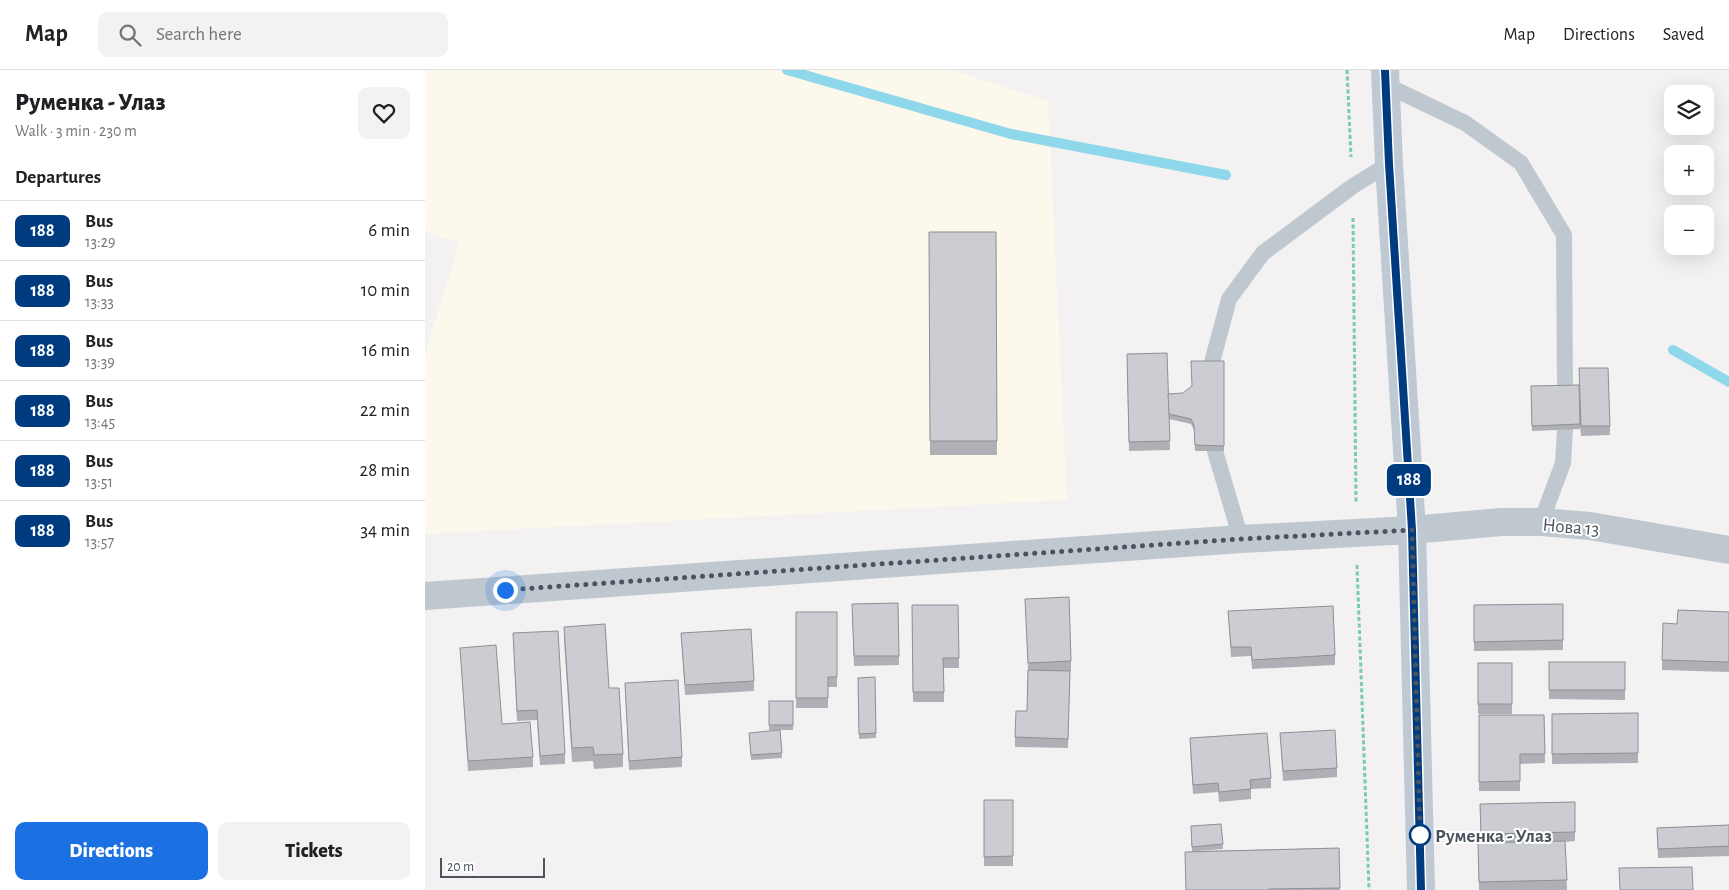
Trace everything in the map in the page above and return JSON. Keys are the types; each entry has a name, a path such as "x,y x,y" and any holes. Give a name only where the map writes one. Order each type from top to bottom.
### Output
{"main road":[{"path":"1386,78 1389,164 1412,530 1421,890"}],"street":[{"name":"Нова 13","path":"425,596 1241,539 1412,530 1501,522 1541,522 1590,526 1729,550"}],"lane":[{"path":"1386,78 1465,123 1521,163 1564,235 1565,390"},
{"path":"1211,366 1229,299 1263,253 1353,186 1389,164"},
{"path":"1541,522 1563,463 1565,430"},
{"path":"1215,451 1241,539"}],"path":[{"path":"1347,70 1353,186 1356,533 1369,890"}],"shaded area":[{"path":"425,70 951,70 1048,101 1067,500 425,534 425,355 459,243 425,231"}],"building":[{"path":"929,232 996,232 997,441 930,441"},
{"path":"1167,353 1170,441 1129,442 1127,354"},
{"path":"1191,361 1224,361 1224,446 1195,445 1194,425 1191,419 1169,414 1168,394 1183,393 1192,386"},
{"path":"1579,368 1608,368 1610,426 1581,426"},
{"path":"1579,385 1580,424 1532,426 1531,386"},
{"path":"1069,597 1071,661 1028,663 1025,599"},
{"path":"898,603 899,656 854,656 852,604"},
{"path":"1563,604 1563,640 1474,642 1474,605"},
{"path":"912,605 958,605 959,658 943,658 944,692 913,692"},
{"path":"1333,606 1335,655 1252,660 1251,647 1231,647 1228,611"},
{"path":"1678,610 1729,612 1729,662 1662,660 1663,623 1677,624"},
{"path":"796,612 837,612 837,677 828,677 828,698 796,698"},
{"path":"605,624 609,688 619,688 623,754 594,755 593,747 572,748 564,627"},
{"path":"751,629 754,681 685,685 681,633"},
{"path":"558,631 565,754 540,756 537,710 517,711 513,633"},
{"path":"496,645 502,724 530,722 533,757 468,761 460,648"},
{"path":"1549,662 1625,662 1625,690 1549,690"},
{"path":"1478,663 1512,663 1512,704 1478,704"},
{"path":"1028,670 1070,671 1068,739 1015,737 1016,711 1027,711"},
{"path":"875,677 876,733 859,734 858,678"},
{"path":"678,680 682,757 629,761 625,683"},
{"path":"769,701 793,701 793,725 769,725"},
{"path":"1638,713 1638,753 1552,754 1552,714"},
{"path":"1479,715 1544,715 1545,754 1520,754 1520,781 1479,782"},
{"path":"780,730 782,753 751,755 749,733"},
{"path":"1335,730 1337,768 1283,771 1280,733"},
{"path":"1267,733 1271,778 1250,780 1251,789 1219,792 1218,783 1193,785 1190,738"},
{"path":"984,800 1013,800 1013,856 984,857"},
{"path":"1575,802 1575,832 1481,834 1480,804"},
{"path":"1221,824 1223,844 1192,847 1191,826"},
{"path":"1729,825 1729,846 1658,849 1657,828"},
{"path":"1565,841 1567,880 1479,882 1478,843"},
{"path":"1339,848 1340,888 1186,890 1185,852"},
{"path":"1692,867 1693,890 1620,890 1619,868"}],"waterway":[{"path":"787,70 1011,134 1226,175"},
{"path":"1673,350 1729,382"}],"bus line":[{"name":"188","path":"1385,70 1389,164 1412,530 1421,890"}],"place":[{"name":"Руменка - Улаз","path":"1420,835"}],"route":[{"path":"505,590 1241,539 1412,530 1420,835"}]}
